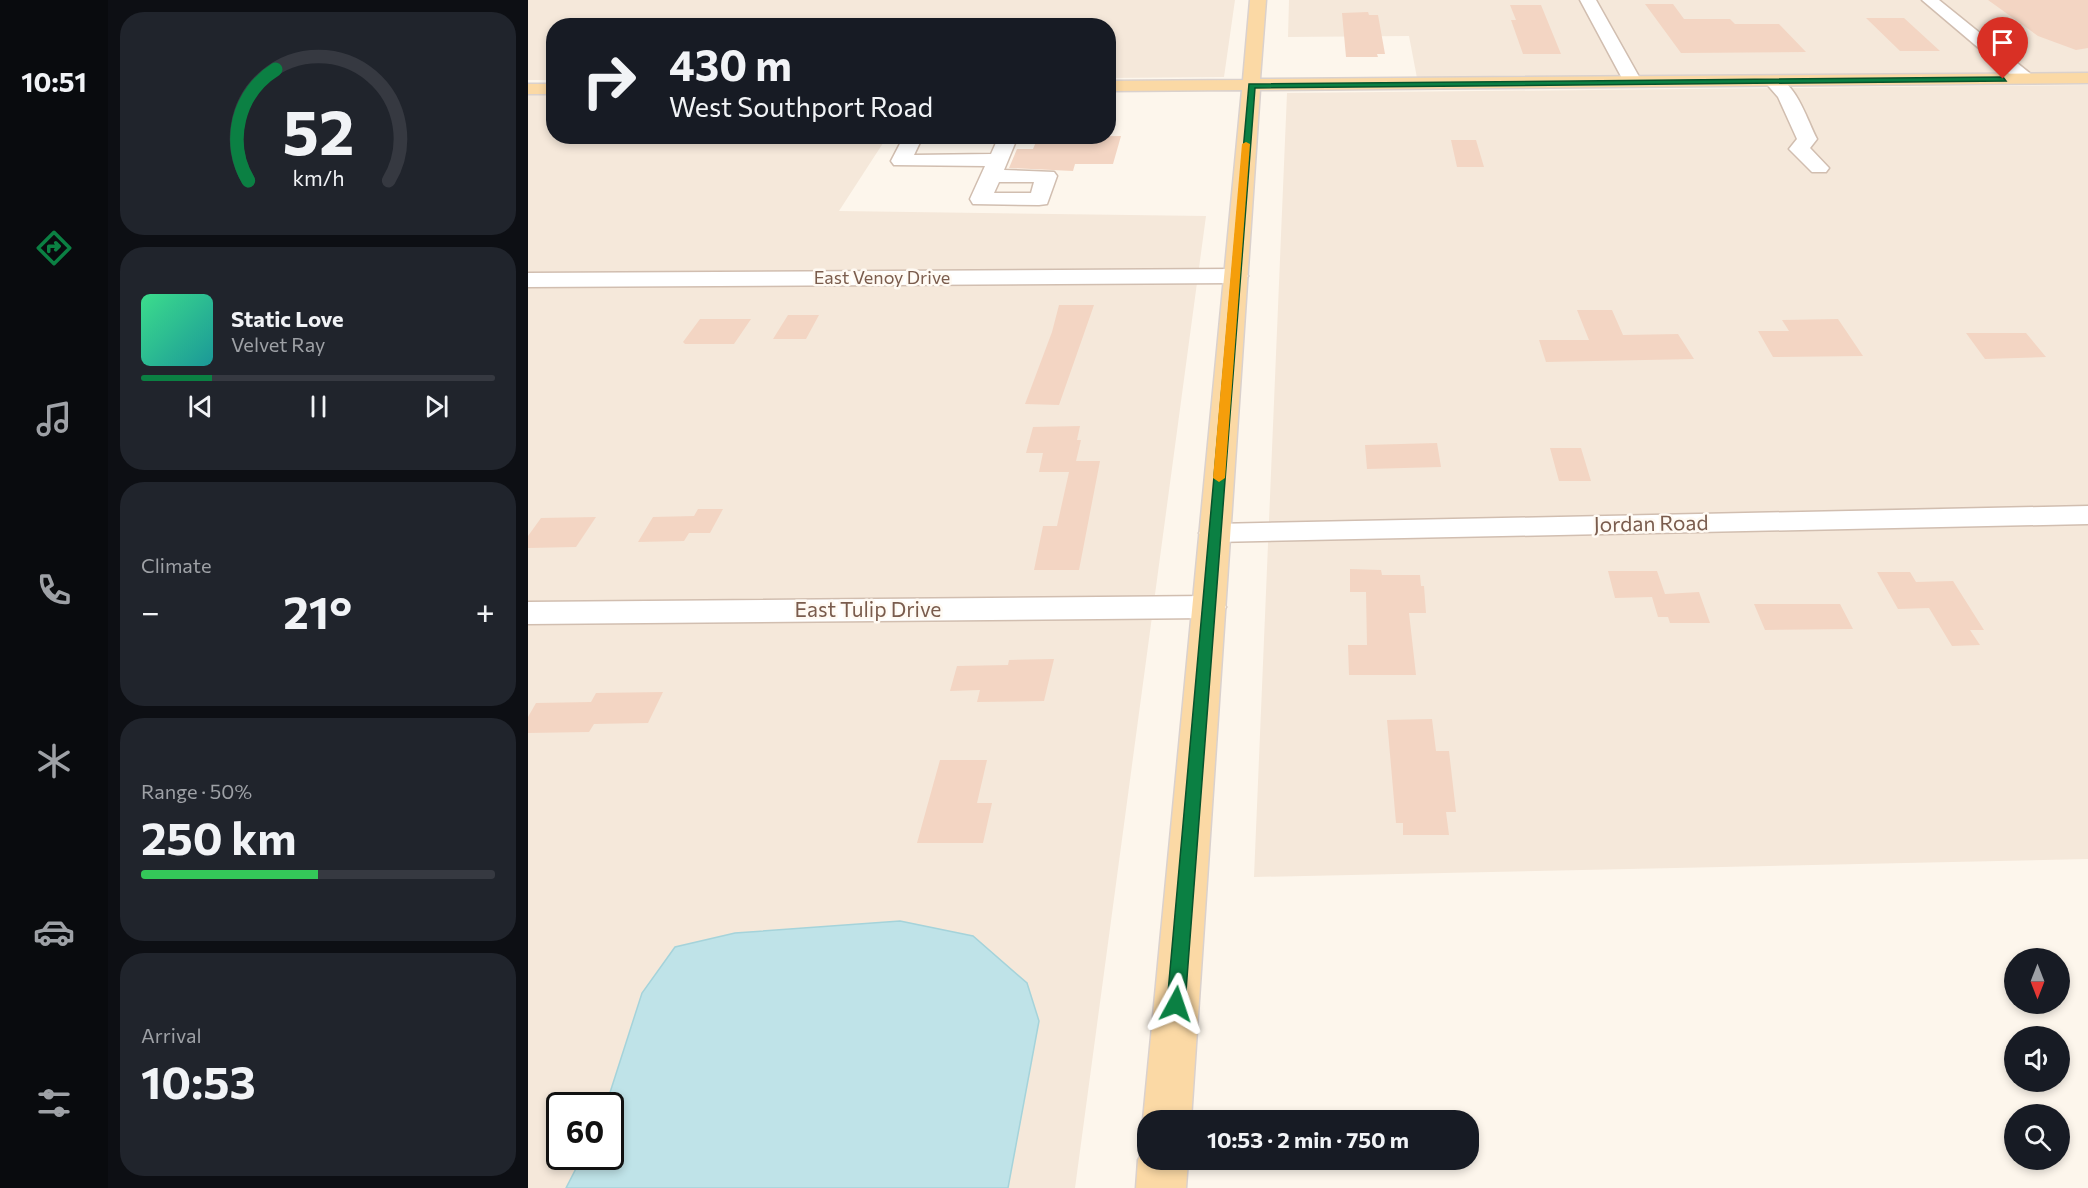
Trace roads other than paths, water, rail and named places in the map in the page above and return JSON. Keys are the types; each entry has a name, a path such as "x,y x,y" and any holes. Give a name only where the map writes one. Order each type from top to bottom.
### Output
{"main road":[{"path":"1168,1110 1258,0"},
{"path":"1116,86 2088,78"},
{"path":"528,89 546,89"},
{"path":"1161,1188 1162,1170"}],"street":[{"path":"1588,0 1633,82"},
{"path":"1930,0 2026,79"},
{"path":"1773,81 1786,95 1807,139 1799,149 1819,168"},
{"path":"910,144 901,161 995,168 1006,144"},
{"name":"East Venoy Drive","path":"528,280 1236,276"},
{"name":"Jordan Road","path":"1215,533 2088,515"},
{"name":"East Tulip Drive","path":"528,613 1209,607"}],"water":[{"path":"900,921 973,936 1027,983 1039,1021 1008,1188 566,1188 575,1170 624,1170 624,1092 610,1092 642,993 675,947 735,933"}]}
